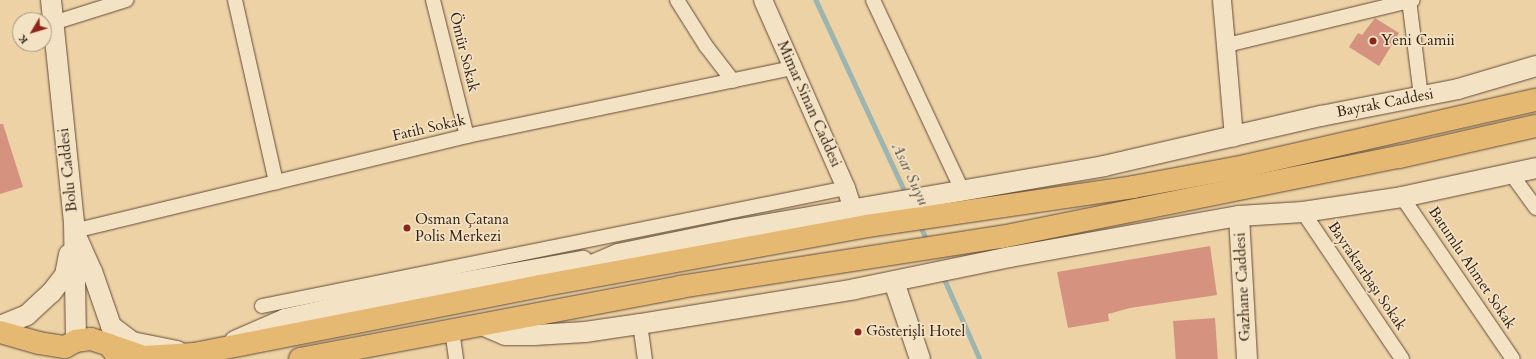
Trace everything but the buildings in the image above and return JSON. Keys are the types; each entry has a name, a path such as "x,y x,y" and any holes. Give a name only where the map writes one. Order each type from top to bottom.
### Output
{"main road":[{"name":"Bolu Caddesi","path":"51,0 74,231 66,349"},
{"name":"Bayrak Caddesi","path":"623,253 862,214 956,193 1104,166 1421,96 1536,66"},
{"path":"0,332 66,349 92,339 115,352 144,357 202,353 540,286 862,214 989,206 1133,187 1236,168 1536,100"},
{"path":"300,359 680,286 1001,237 1399,157 1536,126"},
{"path":"482,325 505,334 534,335 585,332 640,324 894,282 1010,257 1239,216 1303,212 1402,197 1512,175 1536,168"},
{"name":"Gazhane Caddesi","path":"1239,216 1247,359"},
{"path":"0,326 27,315 51,293 65,275 74,231"},
{"path":"74,231 92,272 111,326 132,342 202,353 285,319 397,294 623,253"},
{"path":"540,286 623,253"},
{"path":"894,282 920,359"}],"street":[{"path":"53,23 126,0"},
{"path":"235,0 276,182"},
{"name":"Ömür Sokak","path":"433,0 467,136"},
{"path":"678,0 706,46 733,81"},
{"name":"Mimar Sinan Caddesi","path":"763,0 846,188 862,214"},
{"path":"873,0 956,193"},
{"path":"1222,0 1234,137"},
{"path":"1227,45 1411,0 1421,96"},
{"name":"Fatih Sokak","path":"74,231 467,136 793,68"},
{"path":"1512,175 1536,208"},
{"path":"262,306 846,188"},
{"name":"Batumlu Ahmet Sokak","path":"1402,197 1513,359"},
{"name":"Bayraktarbaşı Sokak","path":"1303,212 1402,359"},
{"path":"623,253 626,232"},
{"path":"640,324 645,359"},
{"path":"452,330 456,359"}],"waterway":[{"name":"Asar Suyu","path":"816,0 907,196"},
{"name":"Asar Suyu","path":"920,225 928,242"},
{"name":"Asar Suyu","path":"943,276 980,359"}],"place":[{"name":"Yeni Camii","path":"1373,41"},
{"name":"Osman Çatana Polis Merkezi","path":"407,228"},
{"name":"Gösterişli Hotel","path":"858,332"}]}
